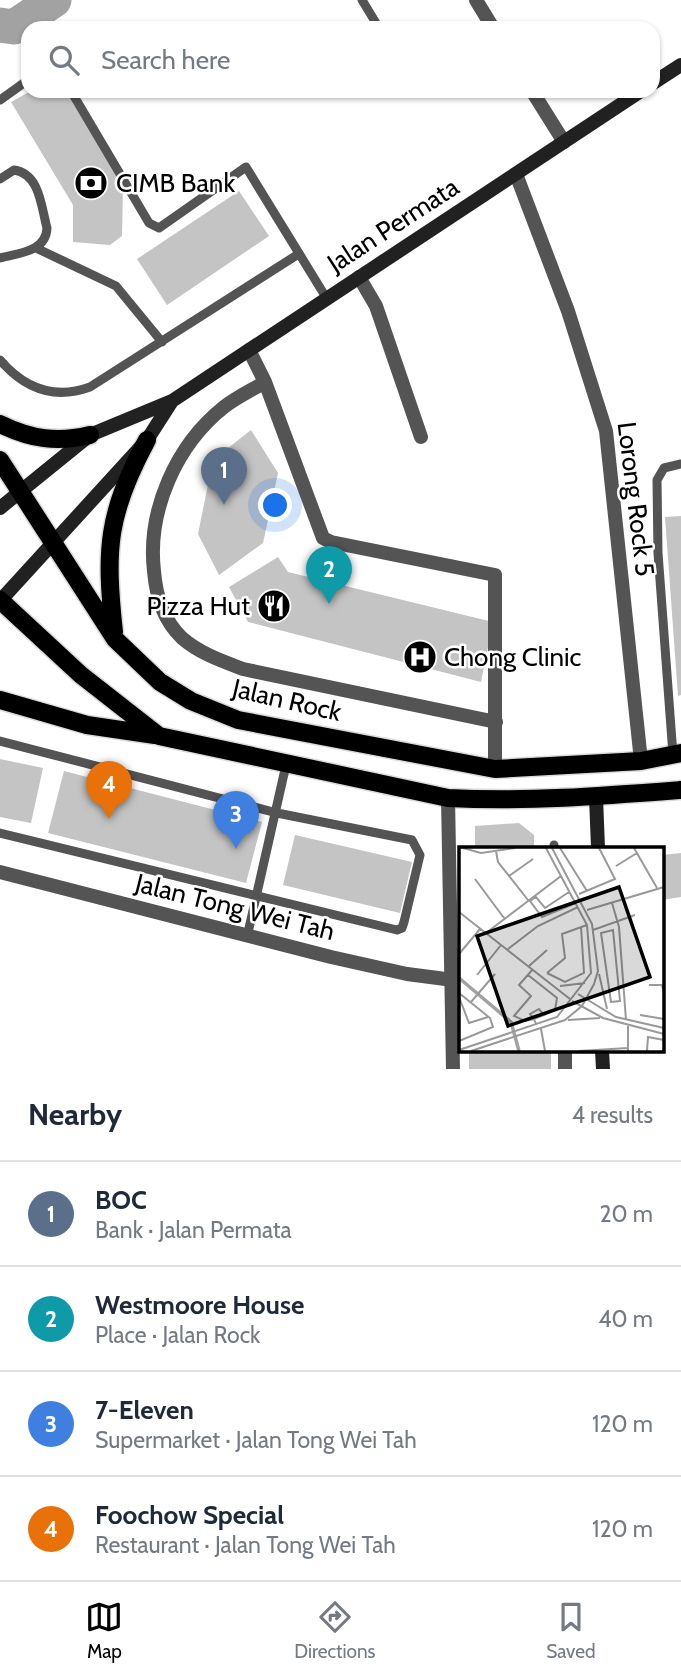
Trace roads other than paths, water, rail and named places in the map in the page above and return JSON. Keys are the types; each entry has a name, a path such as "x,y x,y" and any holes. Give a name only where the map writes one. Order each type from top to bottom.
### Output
{"main road":[{"path":"0,424 36,438 64,441 90,435"},
{"path":"115,639 108,573 113,517 126,479 147,440"},
{"name":"Jalan Rock","path":"0,460 115,639 160,682 191,701 238,720 495,769 641,761 677,754"},
{"path":"0,601 81,675 159,736"},
{"path":"0,700 87,725 159,736 449,798 494,800 596,797 681,790"}],"street":[{"path":"476,0 490,21"},
{"path":"660,79 680,67"},
{"path":"536,98 564,142"},
{"name":"Jalan Permata","path":"172,401 630,98"},
{"name":"Lorong Rock 5","path":"516,174 568,312 606,431 641,761"},
{"path":"359,277 376,306 421,437"},
{"path":"248,350 265,382 323,538 331,542 495,575 495,769"},
{"path":"265,382 223,408 185,451 165,483 151,546 157,601 181,637 208,655 243,670 496,722"},
{"path":"0,508 90,435 172,401"},
{"path":"0,601 147,440 172,401"},
{"path":"596,797 598,847"},
{"path":"449,798 456,981 453,1069"},
{"name":"Jalan Tong Wei Tah","path":"0,872 247,937 407,974 456,981"}],"lane":[{"path":"362,0 375,21"},
{"path":"0,100 21,85"},
{"path":"75,98 149,223 159,228 243,166 327,299"},
{"path":"0,179 14,170 25,172 34,181 47,228 47,235 36,248 0,258"},
{"path":"36,248 116,286 162,342"},
{"path":"0,360 18,378 34,387 51,393 71,394 90,387 298,255"},
{"path":"677,754 676,701 658,553 657,480 664,468 681,464"},
{"path":"0,741 277,813 412,840 420,855 404,922 402,928 397,930 0,833"},
{"path":"247,937 286,765"}],"waterway":[{"path":"23,21 54,0"},
{"path":"0,25 14,27 21,22"}],"place":[{"name":"CIMB Bank","path":"91,183"},
{"name":"BOC","path":"224,505"},
{"name":"Westmoore House","path":"329,604"},
{"name":"Pizza Hut","path":"274,606"},
{"name":"Chong Clinic","path":"420,657"},
{"name":"Foochow Special","path":"109,819"},
{"name":"7-Eleven","path":"236,849"}]}
